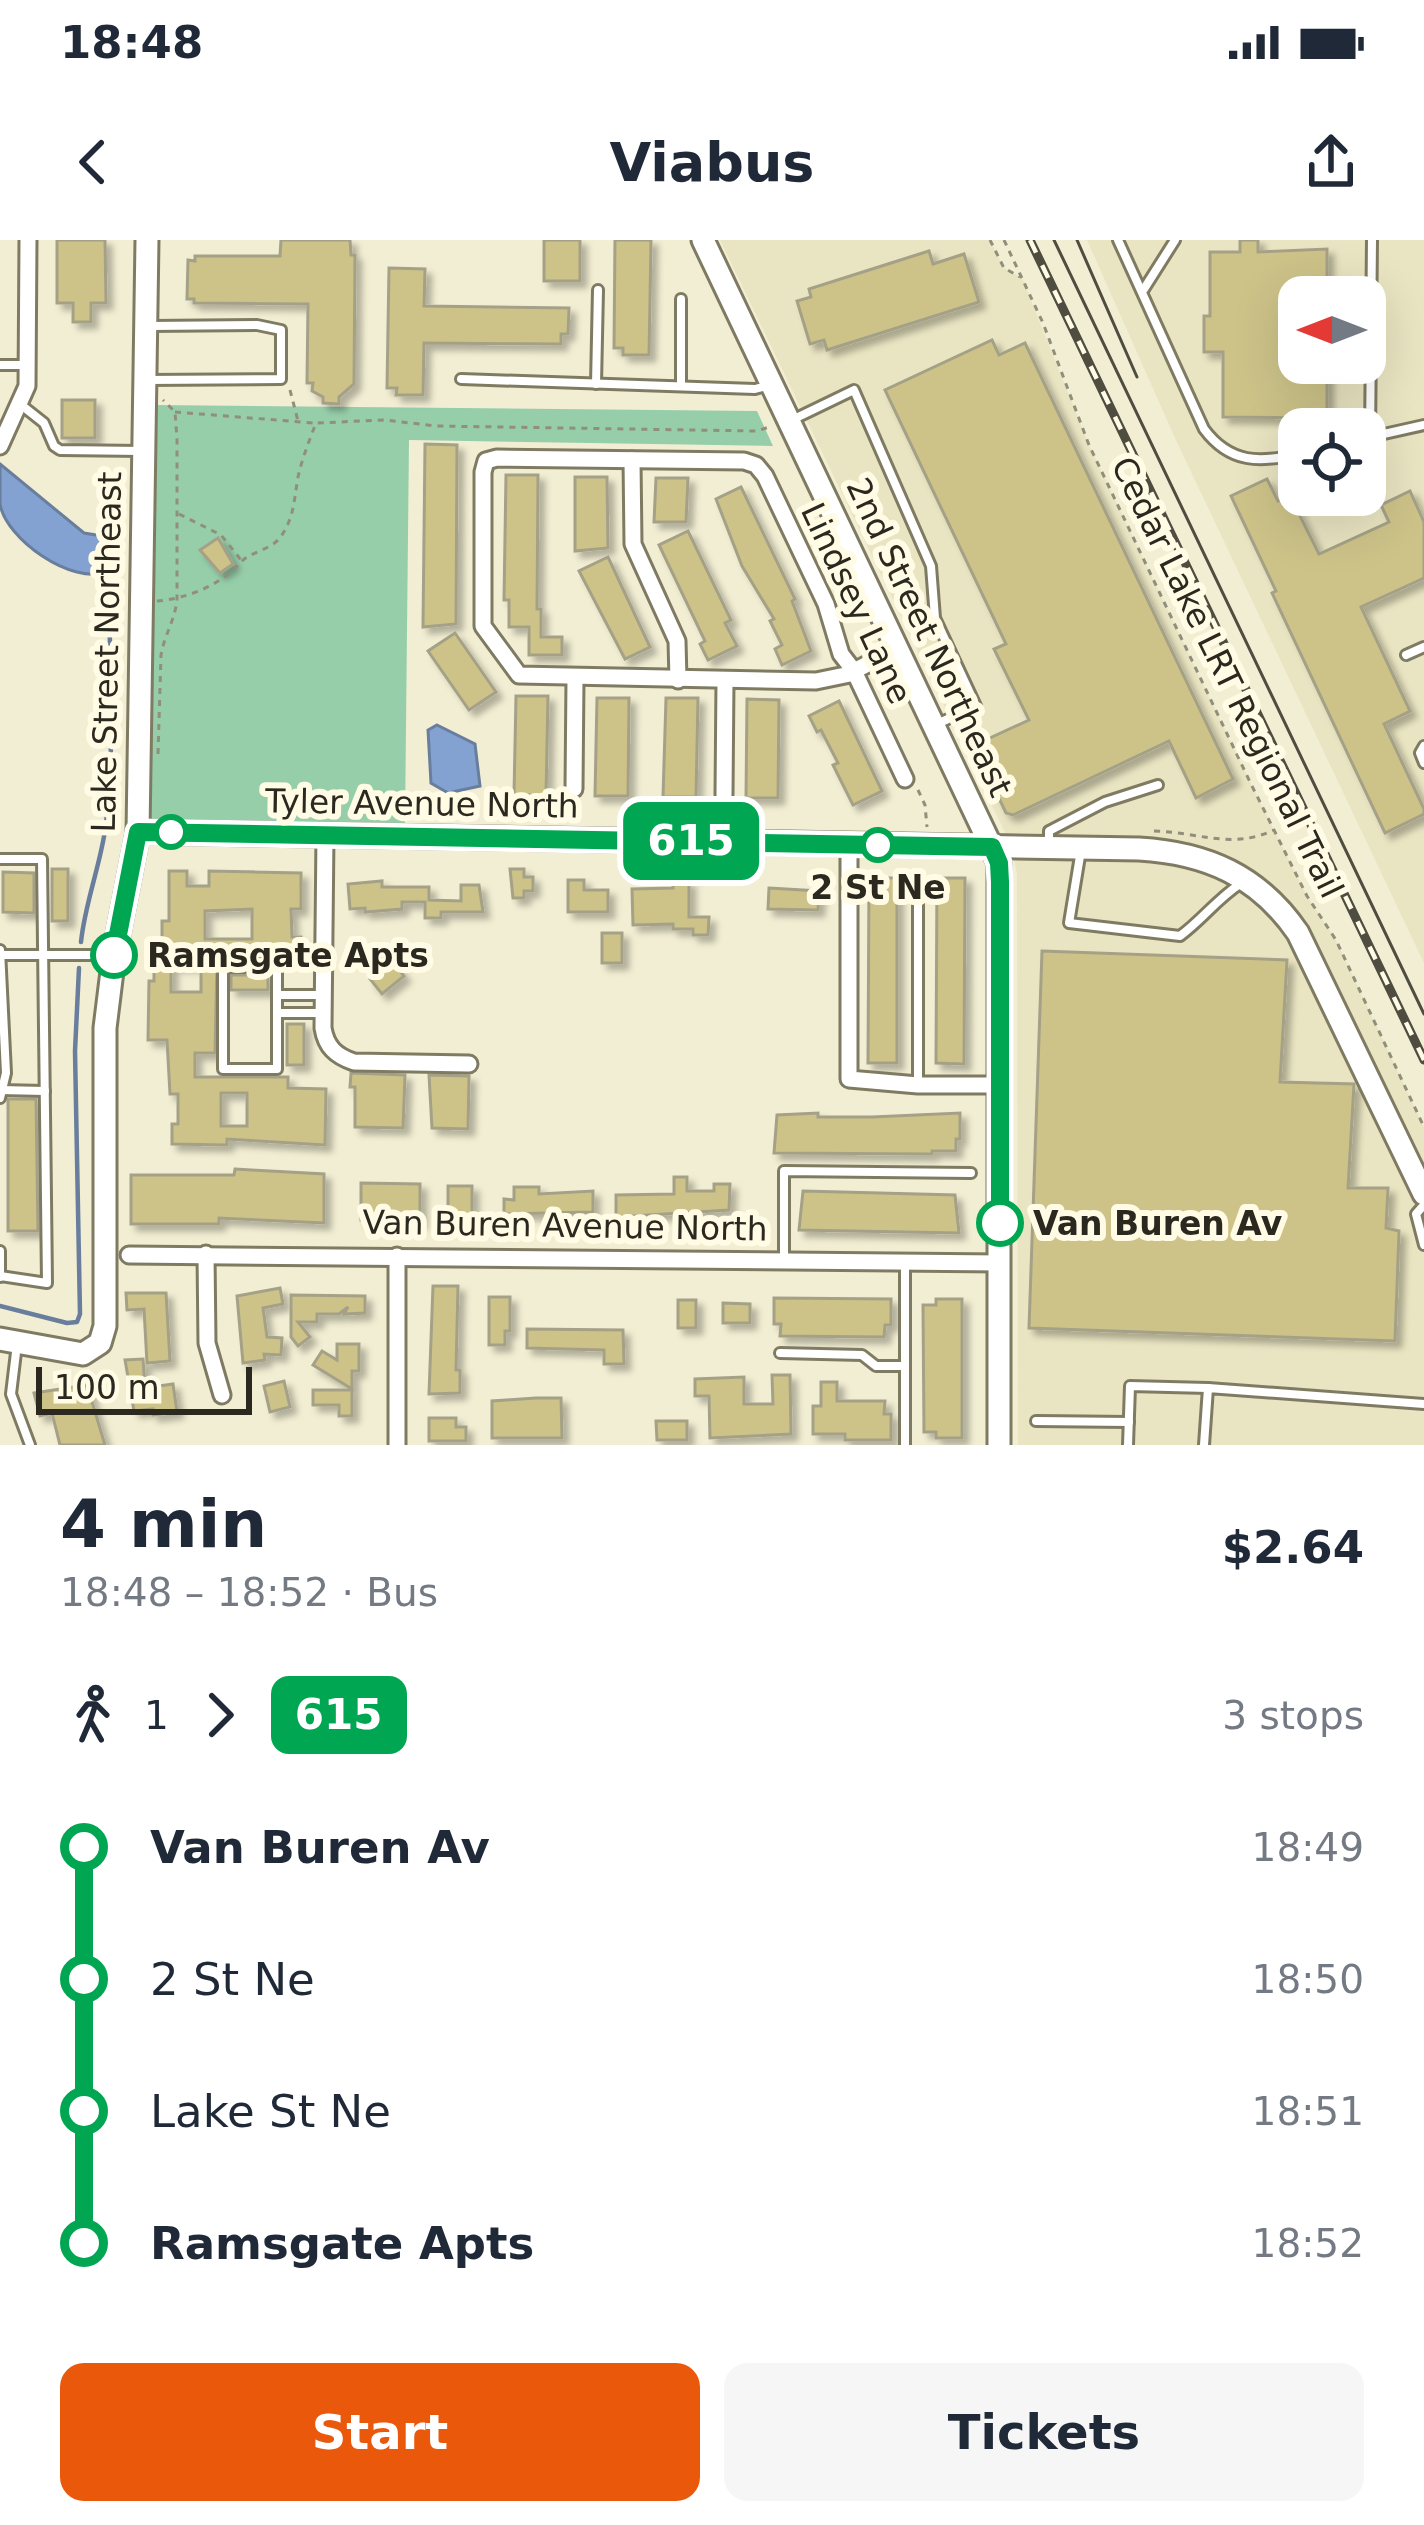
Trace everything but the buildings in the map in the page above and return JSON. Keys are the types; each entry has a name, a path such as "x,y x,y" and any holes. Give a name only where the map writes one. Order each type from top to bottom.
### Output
{"street":[{"path":"0,446 27,386 28,240"},
{"name":"Lake Street Northeast","path":"9,1341 74,1354 95,1349 105,1326 103,1059 114,955 138,832 147,240"},
{"name":"2nd Street Northeast","path":"703,240 999,863 999,1445"},
{"path":"678,680 676,641 633,544 632,460 486,461 483,626 519,675 575,679 725,681 816,681 854,671 897,649"},
{"name":"Lindsey Lane","path":"632,460 756,465 826,604 841,654 854,671 905,779"},
{"path":"574,789 575,679"},
{"path":"724,794 725,681"},
{"name":"Tyler Avenue North","path":"138,832 1081,848 1194,855 1246,879"},
{"path":"325,835 322,1013 327,1043 341,1058 354,1062 469,1064"},
{"path":"849,844 849,1079 1000,1085"},
{"path":"1246,879 1269,896 1298,934 1424,1194"},
{"path":"206,1254 207,1343 222,1395"},
{"name":"Van Buren Avenue North","path":"129,1255 1000,1263"},
{"path":"397,1256 397,1445"}],"lane":[{"path":"1118,240 1214,443 1252,461 1278,457"},
{"path":"1143,290 1175,240"},
{"path":"1368,408 1372,240"},
{"path":"596,384 598,290"},
{"path":"681,299 681,386"},
{"path":"144,385 281,379 280,331 257,325 146,326"},
{"path":"0,365 27,365"},
{"path":"461,379 755,389 773,384"},
{"path":"791,420 854,390 931,566 934,618 976,706 934,725"},
{"path":"20,404 44,423 60,451 144,452"},
{"path":"1386,433 1424,425"},
{"path":"1406,655 1424,647"},
{"path":"1424,746 1420,753 1424,763"},
{"path":"1049,848 1049,831 1105,802 1158,785"},
{"path":"1081,848 1069,923 1180,936 1220,896 1246,879"},
{"path":"0,860 42,859 47,1283 0,1276 0,1251"},
{"path":"918,880 918,1085"},
{"path":"45,1091 1,1093 6,1073 0,952 114,955"},
{"path":"223,967 277,967 277,994 278,1069 223,1069 223,967"},
{"path":"277,994 322,994"},
{"path":"277,1013 322,1013"},
{"path":"784,1261 784,1171 971,1173"},
{"path":"1424,1205 1416,1214 1416,1223 1424,1245"},
{"path":"904,1445 905,1262"},
{"path":"9,1341 11,1394 30,1445"},
{"path":"780,1353 862,1355 876,1366 904,1366"},
{"path":"1128,1445 1130,1386 1424,1404"},
{"path":"1204,1445 1208,1388"},
{"path":"1036,1421 1129,1422"}],"path":[{"path":"990,240 1004,268 1022,278"},
{"name":"Cedar Lake LRT Regional Trail","path":"1004,240 1089,445 1424,1127"},
{"path":"281,379 292,392 299,422"},
{"path":"144,385 175,412 316,423 385,420 436,426 757,431 791,420"},
{"path":"158,771 161,655 174,624 177,600 175,412"},
{"path":"142,602 177,600 226,577 242,560 267,550 281,536 291,519 298,477 316,423"},
{"path":"177,514 221,535 242,560"},
{"path":"272,529 281,536"},
{"path":"905,779 913,780 926,805 927,832"},
{"path":"1223,841 1245,841 1276,829"}],"shaded area":[{"path":"720,240 990,240 1004,268 1022,278 1089,445 1251,784 1307,896 1336,940 1424,1127 1424,1445 1018,1445 1017,874 1012,847"},
{"path":"1087,240 1424,240 1424,963 1175,438"}],"green space":[{"path":"156,405 757,411 773,446 409,440 405,823 150,820"}],"water":[{"path":"0,464 84,533 115,538 107,572 76,572 59,565 14,531 0,504"},
{"path":"437,725 475,744 480,786 448,793 431,783 428,730"}],"waterway":[{"path":"81,942 109,793 111,666 104,568"},
{"path":"0,1306 67,1323 77,1322 80,1314 75,1051 79,968"}],"tram line":[{"path":"1054,240 1424,1014"},
{"path":"1077,240 1137,377"}],"railway":[{"path":"1030,240 1424,1060"}],"bus line":[{"name":"615","path":"114,955 138,832 992,847 1000,882 1000,1223"}],"place":[{"name":"2 St Ne","path":"878,845"},
{"name":"Ramsgate Apts","path":"114,955"},
{"name":"Van Buren Av","path":"1000,1223"}]}
